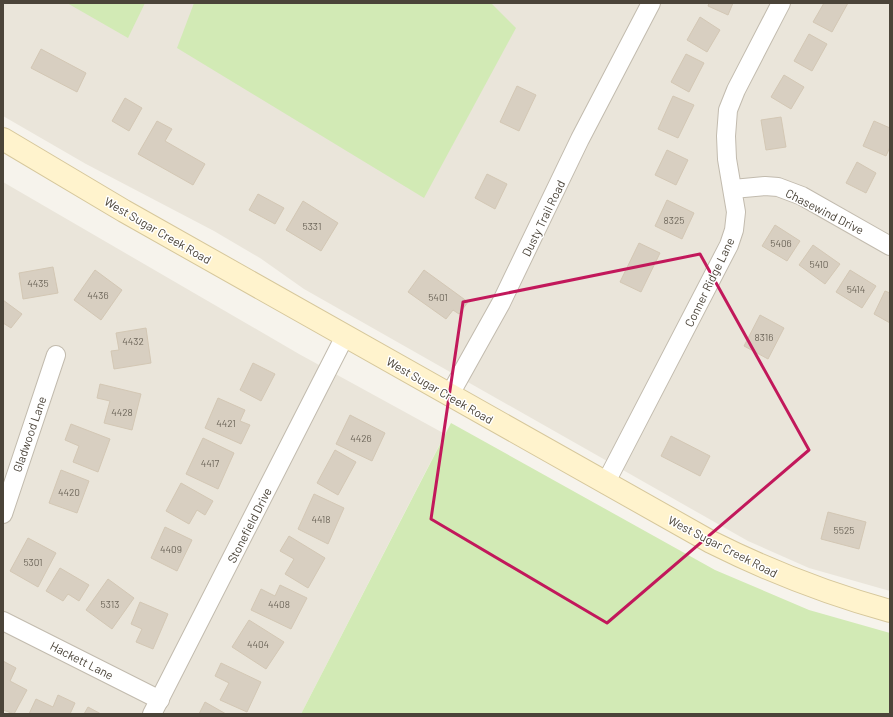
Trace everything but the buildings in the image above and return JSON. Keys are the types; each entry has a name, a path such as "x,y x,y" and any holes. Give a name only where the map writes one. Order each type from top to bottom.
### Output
{"main road":[{"name":"West Sugar Creek Road","path":"3,139 124,211 449,396 605,484 740,557 789,578 849,600 890,611"}],"street":[{"name":"Dusty Trail Road","path":"449,396 501,303 580,140 651,3"},
{"name":"Conner Ridge Lane","path":"605,484 729,245 734,230 736,212 727,159 726,136 728,110 736,90 781,3"},
{"name":"Chasewind Drive","path":"733,189 765,186 778,187 802,196 889,244"},
{"name":"Stonefield Drive","path":"156,707 345,336"},
{"name":"Gladwood Lane","path":"3,514 56,355"},
{"name":"Hackett Lane","path":"3,621 156,707"}],"highlighted area":[{"path":"700,254 809,450 607,623 431,519 463,302"}],"shaded area":[{"path":"3,3 890,3 890,591 809,568 748,541 304,289 260,258 214,231 86,164 3,116"},
{"path":"3,182 299,354 445,434 301,714 3,714"}],"green space":[{"path":"67,3 145,3 128,38"},
{"path":"194,3 491,3 516,28 424,198 177,48"},
{"path":"451,423 715,570 809,610 890,633 890,714 301,714"}]}
